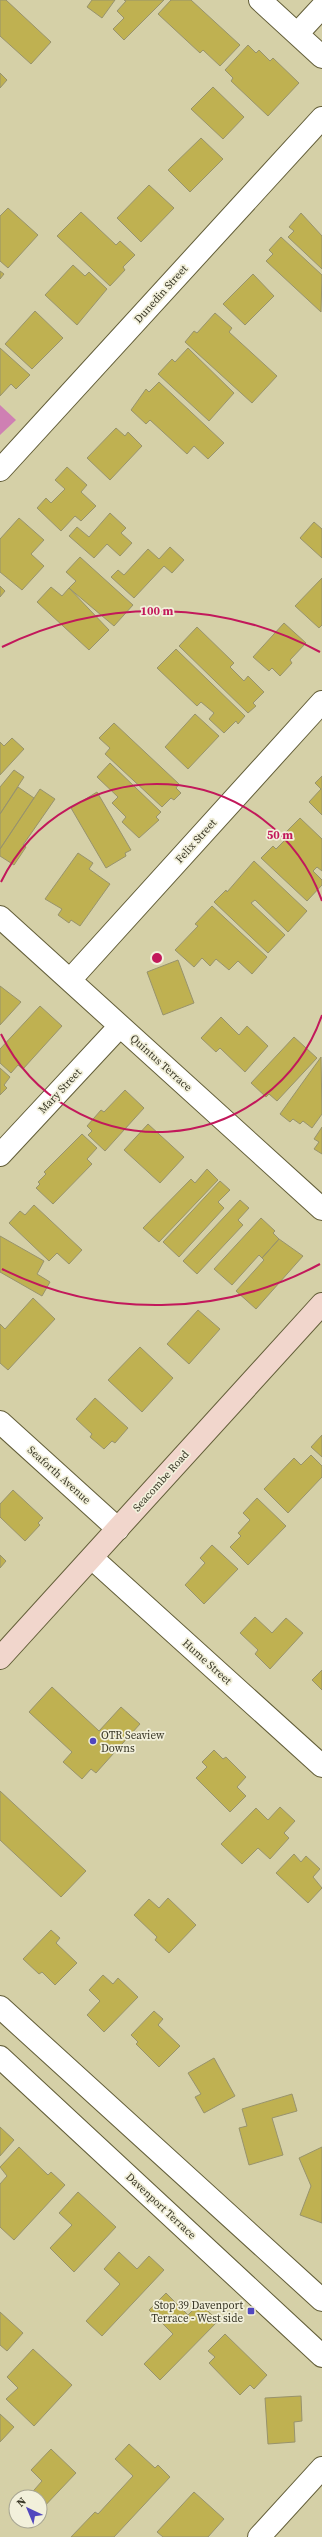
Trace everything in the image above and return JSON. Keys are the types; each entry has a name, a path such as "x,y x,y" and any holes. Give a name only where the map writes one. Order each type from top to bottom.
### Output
{"main road":[{"name":"Seacombe Road","path":"0,1658 322,1304"}],"street":[{"path":"260,0 322,57"},
{"path":"297,34 322,7"},
{"name":"Dunedin Street","path":"0,470 322,118"},
{"name":"Felix Street","path":"70,980 322,702"},
{"name":"Quintus Terrace","path":"0,917 322,1209"},
{"name":"Mary Street","path":"0,1155 120,1026"},
{"name":"Seaforth Avenue","path":"0,1422 118,1529"},
{"name":"Hume Street","path":"92,1558 322,1766"},
{"path":"0,2007 322,2300"},
{"name":"Davenport Terrace","path":"0,2057 322,2356"},
{"path":"260,2537 322,2468"}],"shaded area":[{"path":"0,405 16,420 0,435"}],"building":[{"path":"0,0 6,0 51,42 31,64 0,36"},
{"path":"92,0 115,0 102,18 87,7"},
{"path":"124,0 164,0 124,40 113,29 124,18 117,11 126,1"},
{"path":"171,0 191,0 240,45 220,66 203,50 200,53 158,14"},
{"path":"248,45 256,53 259,50 270,61 273,58 299,83 268,116 231,81 233,78 225,70"},
{"path":"0,73 7,80 0,88"},
{"path":"213,87 244,117 223,139 191,109"},
{"path":"201,138 223,159 190,192 168,170"},
{"path":"149,185 174,208 141,242 117,218"},
{"path":"8,208 38,235 8,268 0,261 0,216"},
{"path":"81,212 116,245 120,241 135,255 123,267 125,270 110,286 57,236"},
{"path":"301,213 322,236 322,269 288,237 294,231 289,227"},
{"path":"281,237 322,275 321,312 266,261 273,254 269,250"},
{"path":"73,265 85,276 89,272 107,289 77,325 45,295"},
{"path":"0,271 4,274 0,279"},
{"path":"253,274 274,296 245,325 223,304"},
{"path":"35,311 63,338 32,369 5,344"},
{"path":"215,313 232,328 229,332 277,376 252,403 185,342 194,331 197,333"},
{"path":"0,348 30,375 16,389 11,384 0,396"},
{"path":"188,348 234,393 209,421 158,374 172,359 175,362"},
{"path":"159,382 224,443 208,459 194,446 187,454 150,420 146,424 131,410 146,389 149,392"},
{"path":"116,428 125,436 128,432 142,446 110,480 87,458"},
{"path":"67,467 87,485 81,492 96,506 81,521 75,516 61,531 37,508 46,498 51,503 65,489 55,480"},
{"path":"110,513 126,528 121,533 132,543 120,556 107,544 94,558 69,536 77,527 89,537"},
{"path":"19,518 44,540 31,554 44,566 22,590 0,572 0,539"},
{"path":"314,522 322,529 322,558 300,538"},
{"path":"170,547 184,560 172,573 164,566 134,598 111,577 118,570 124,575 148,549 159,559"},
{"path":"80,557 133,605 114,626 69,588 76,581 66,572"},
{"path":"322,578 322,625 319,628 295,606"},
{"path":"0,586 5,591 0,597"},
{"path":"51,587 62,596 69,588 109,630 89,650 37,602"},
{"path":"284,623 306,643 290,660 292,663 280,676 272,668 269,671 253,657"},
{"path":"197,627 234,663 230,667 244,681 248,676 264,692 253,703 256,706 248,713 179,646"},
{"path":"176,649 245,716 238,724 236,721 224,733 209,719 214,713 201,702 197,706 157,668"},
{"path":"195,714 219,736 188,769 165,747"},
{"path":"114,723 179,784 176,788 181,793 174,800 171,798 162,807 105,754 110,748 99,738"},
{"path":"12,738 24,749 0,775 0,742 4,746"},
{"path":"110,763 161,812 156,817 159,820 139,838 122,822 126,817 112,803 118,797 97,777"},
{"path":"14,770 24,777 0,814 0,787"},
{"path":"322,776 322,815 309,802 321,789 315,783"},
{"path":"18,787 34,798 0,849 0,814"},
{"path":"40,789 55,799 23,845 26,847 14,865 0,856 0,849"},
{"path":"97,792 131,850 125,853 126,856 106,868 71,808"},
{"path":"300,818 322,839 322,871 317,867 313,871 322,880 322,885 307,901 261,858 273,846 276,849 290,835 286,832"},
{"path":"78,853 93,863 89,869 110,884 80,926 71,920 69,923 58,915 62,909 45,899"},
{"path":"254,861 307,911 288,932 255,900 251,903 285,935 268,953 214,902 226,890 227,892"},
{"path":"212,906 267,957 252,974 238,961 229,970 216,959 210,966 202,958 194,967 175,950 198,926 195,924"},
{"path":"178,960 194,1003 163,1015 147,972"},
{"path":"0,986 21,1002 0,1025"},
{"path":"40,1006 62,1026 23,1069 18,1065 11,1073 0,1063 0,1049"},
{"path":"221,1017 239,1035 247,1026 268,1046 245,1072 220,1048 216,1052 201,1038"},
{"path":"294,1037 317,1058 277,1101 269,1094 266,1097 251,1083"},
{"path":"321,1057 322,1114 312,1128 303,1121 300,1124 293,1119 290,1122 280,1114"},
{"path":"0,1068 10,1077 4,1085 7,1088 0,1095"},
{"path":"125,1090 144,1108 105,1151 88,1135 92,1131 87,1126 101,1110 104,1112"},
{"path":"148,1124 184,1157 160,1183 124,1150"},
{"path":"322,1127 322,1154 314,1149 319,1142 314,1139"},
{"path":"82,1134 97,1148 87,1159 92,1164 53,1204 36,1188 40,1184 38,1182 46,1174 44,1172"},
{"path":"207,1169 218,1180 159,1242 143,1228 191,1179 195,1183"},
{"path":"220,1181 230,1190 218,1202 224,1208 179,1257 163,1242"},
{"path":"240,1200 249,1208 238,1220 243,1225 197,1274 183,1261"},
{"path":"34,1205 82,1250 69,1264 57,1253 49,1261 9,1223 20,1211 25,1215"},
{"path":"261,1218 275,1231 273,1233 279,1239 262,1258 259,1255 232,1285 214,1269"},
{"path":"0,1236 44,1261 37,1274 50,1282 42,1296 0,1272"},
{"path":"279,1239 303,1256 256,1309 236,1291 264,1260 262,1258"},
{"path":"33,1298 55,1319 8,1370 0,1363 0,1324 5,1329"},
{"path":"198,1310 220,1329 189,1364 167,1344"},
{"path":"140,1347 173,1378 142,1412 108,1380"},
{"path":"95,1398 128,1428 115,1443 112,1441 104,1449 90,1437 92,1434 76,1419"},
{"path":"322,1435 322,1457 311,1447"},
{"path":"311,1455 322,1466 322,1477 288,1513 264,1489 294,1458 301,1465"},
{"path":"13,1490 43,1518 38,1523 40,1525 25,1541 0,1517 0,1504"},
{"path":"257,1498 286,1526 248,1565 230,1547 241,1536 238,1533 250,1520 243,1513"},
{"path":"212,1545 238,1569 204,1604 185,1585 205,1563 200,1558"},
{"path":"0,1555 6,1561 0,1568"},
{"path":"255,1617 272,1633 286,1618 303,1633 270,1669 255,1654 258,1650 240,1633"},
{"path":"322,1670 322,1690 312,1680"},
{"name":"OTR Seaview Downs","path":"52,1687 99,1731 121,1707 140,1724 96,1773 91,1769 82,1779 63,1762 72,1752 29,1712"},
{"path":"214,1750 223,1759 226,1757 246,1777 237,1787 246,1796 230,1812 196,1778 207,1767 202,1762"},
{"path":"0,1791 86,1871 61,1897 0,1840"},
{"path":"280,1807 295,1821 284,1833 289,1838 270,1859 258,1848 242,1864 221,1844 256,1808 268,1820"},
{"path":"294,1854 301,1862 306,1856 320,1869 313,1877 322,1888 308,1903 276,1873"},
{"path":"168,1898 196,1925 169,1953 155,1940 157,1937 134,1915 149,1899 159,1908"},
{"path":"51,1930 60,1938 56,1943 77,1963 55,1985 42,1972 39,1974 23,1959"},
{"path":"103,1975 113,1984 118,1978 138,1997 104,2032 87,2015 100,2001 89,1990"},
{"path":"154,2011 163,2019 158,2025 180,2046 159,2067 136,2044 138,2042 131,2035"},
{"path":"214,2058 235,2096 204,2113 195,2097 201,2094 188,2073"},
{"path":"292,2094 297,2111 272,2118 283,2155 249,2165 239,2128 247,2126 242,2109"},
{"path":"0,2127 14,2140 0,2156"},
{"path":"19,2147 48,2175 51,2172 65,2185 14,2240 0,2227 0,2184 7,2176 0,2167"},
{"path":"322,2147 322,2223 300,2215 311,2186 299,2158"},
{"path":"78,2192 116,2227 74,2272 50,2248 72,2225 59,2213"},
{"path":"119,2252 137,2269 149,2256 164,2270 102,2336 86,2321 120,2284 104,2269"},
{"path":"166,2293 188,2315 200,2303 218,2321 160,2380 144,2364 173,2334 149,2310"},
{"path":"0,2312 23,2333 7,2351 0,2345"},
{"path":"225,2334 267,2375 254,2389 250,2385 240,2395 209,2363 215,2357 208,2351"},
{"path":"33,2349 72,2385 34,2426 6,2399 18,2388 7,2377"},
{"path":"301,2396 302,2421 294,2422 295,2442 268,2444 265,2398"},
{"path":"0,2414 14,2427 0,2442"},
{"path":"129,2444 155,2468 158,2465 170,2477 114,2537 71,2537 95,2512 98,2514 133,2476 115,2459"},
{"path":"51,2449 76,2473 48,2503 48,2489 35,2489 42,2481 31,2470"},
{"path":"194,2492 224,2519 208,2537 163,2537 157,2532"}],"place":[{"name":"OTR Seaview Downs","path":"93,1741"},
{"name":"Stop 39 Davenport Terrace - West side","path":"251,2311"}]}
